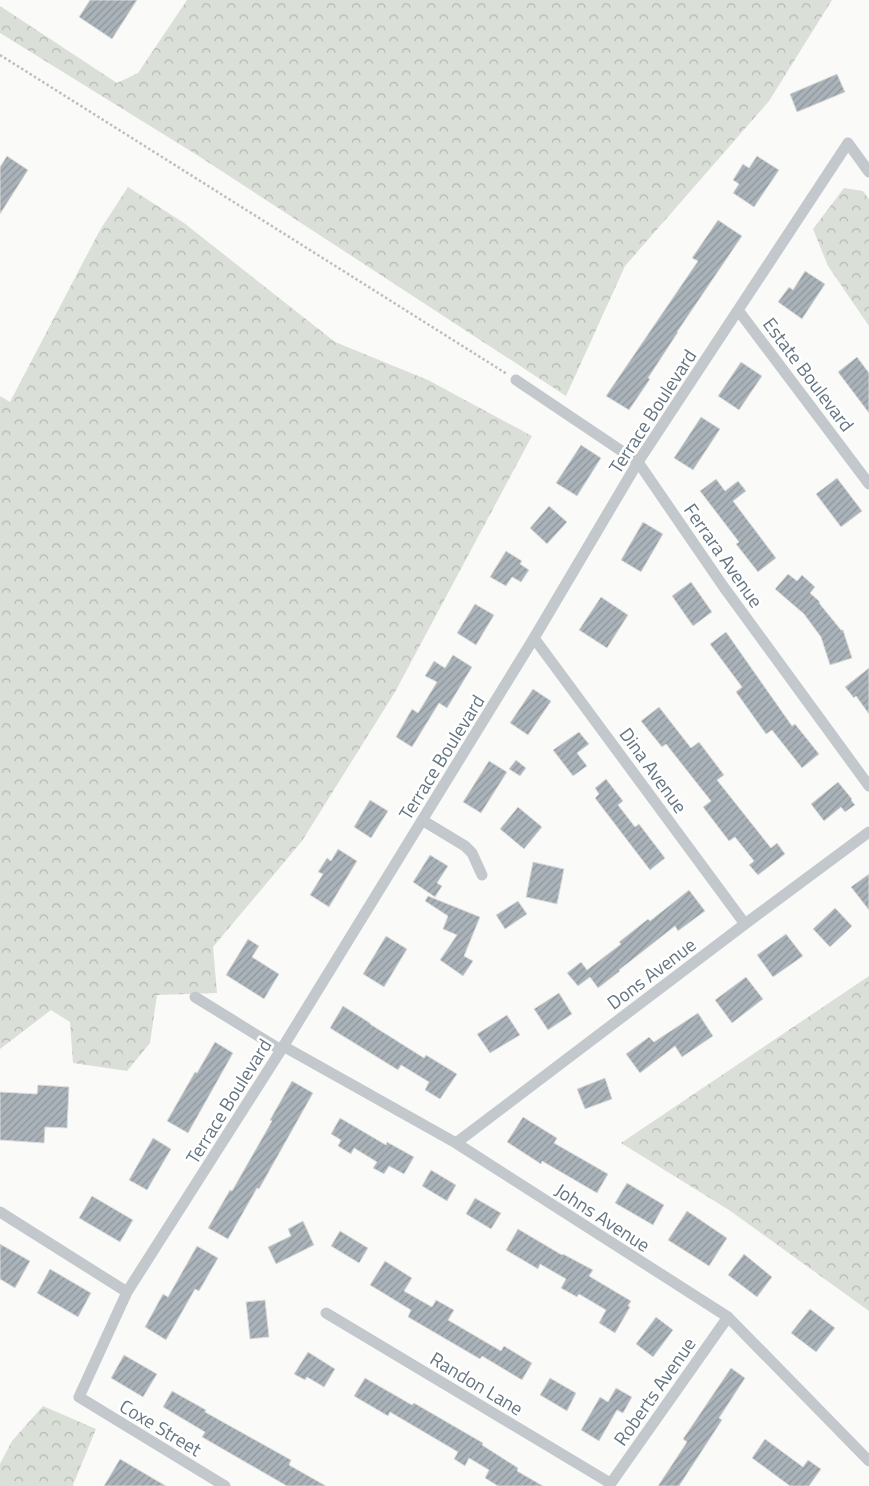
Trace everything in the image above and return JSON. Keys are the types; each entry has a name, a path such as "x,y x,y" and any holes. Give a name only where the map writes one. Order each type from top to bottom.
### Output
{"street":[{"name":"Terrace Boulevard","path":"79,1397 127,1292 282,1048 534,638 638,462 848,143 869,172"},
{"name":"Estate Boulevard","path":"738,310 869,484"},
{"name":"Ferrara Avenue","path":"516,380 638,462 723,586 869,786"},
{"name":"Dina Avenue","path":"534,638 745,924"},
{"path":"422,820 465,846 472,853 482,875"},
{"name":"Dons Avenue","path":"456,1143 869,832"},
{"name":"Johns Avenue","path":"195,997 282,1048 456,1143 728,1317 869,1461"},
{"path":"0,1212 127,1292"},
{"name":"Randon Lane","path":"326,1313 609,1484"},
{"name":"Roberts Avenue","path":"609,1484 728,1317"},
{"name":"Coxe Street","path":"79,1397 225,1486"}],"path":[{"path":"0,55 516,380"}],"green space":[{"path":"187,0 832,0 769,101 625,266 566,396 197,155 0,33 0,6 117,83 138,73"},
{"path":"128,187 184,223 335,342 428,380 532,436 395,692 302,841 213,947 217,993 157,995 150,1043 127,1071 73,1063 70,1022 51,1010 0,1049 0,396 10,402 100,230"},
{"path":"844,188 863,191 869,199 869,326 828,266 813,229"},
{"path":"869,976 869,1311 729,1210 621,1143"},
{"path":"43,1406 96,1429 74,1486 0,1486 0,1464 12,1441"}],"building":[{"path":"90,0 137,0 112,39 79,17"},
{"path":"837,74 845,92 797,112 790,94"},
{"path":"7,156 28,170 0,214 0,167"},
{"path":"757,156 779,170 754,207 733,193 739,184 733,180 743,164 749,168"},
{"path":"718,220 742,236 677,332 648,378 650,379 629,410 606,396 698,261 692,258"},
{"path":"805,271 825,284 802,319 778,302 789,287 793,290"},
{"path":"857,357 869,373 869,413 838,372"},
{"path":"741,362 762,376 739,410 718,396"},
{"path":"701,417 720,429 693,470 674,458"},
{"path":"581,445 601,458 577,496 556,483"},
{"path":"837,478 862,511 841,527 816,494"},
{"path":"716,479 725,491 738,481 746,491 733,501 776,558 758,572 736,544 739,542 700,491"},
{"path":"549,506 567,522 547,544 530,528"},
{"path":"643,522 663,534 641,572 621,560"},
{"path":"506,551 522,561 520,564 529,570 521,582 512,577 506,586 490,577"},
{"path":"788,574 797,581 802,575 815,587 810,593 843,630 852,658 830,665 821,637 804,614 775,589"},
{"path":"691,582 712,612 693,626 672,596"},
{"path":"601,597 628,615 607,648 579,630"},
{"path":"475,604 494,615 476,645 457,633"},
{"path":"726,632 792,726 795,724 819,754 802,768 772,730 766,734 736,692 742,687 710,644"},
{"path":"453,655 472,667 447,708 439,703 412,747 396,737 412,709 418,713 437,682 425,676 434,661 445,668"},
{"path":"869,668 869,714 856,696 854,698 845,687"},
{"path":"533,689 551,701 528,735 510,723"},
{"path":"659,707 691,748 699,742 724,775 717,780 771,848 777,843 785,854 758,875 749,865 754,861 735,837 729,841 703,807 711,801 666,744 662,747 641,721"},
{"path":"579,732 589,744 577,753 587,766 573,776 553,750"},
{"path":"516,760 526,768 520,776 509,769"},
{"path":"489,761 507,772 481,813 463,802"},
{"path":"606,779 623,801 618,805 635,827 639,824 665,858 650,870 595,798 599,794 595,788"},
{"path":"838,782 855,805 845,812 841,807 824,821 811,804"},
{"path":"370,800 388,811 371,838 354,827"},
{"path":"518,807 542,827 524,849 500,829"},
{"path":"338,849 357,861 329,907 310,895 323,874 318,872 327,858 331,861"},
{"path":"430,855 448,866 437,883 442,886 435,897 413,882"},
{"path":"533,862 564,869 557,904 526,897"},
{"path":"869,874 869,910 851,887"},
{"path":"689,890 705,911 678,931 675,926 598,988 590,977 578,986 567,973 581,962 587,970 621,944 619,942 648,919 650,921"},
{"path":"428,896 480,917 464,956 473,961 463,976 440,960 457,935 443,929 448,916 425,901"},
{"path":"518,901 527,914 505,929 496,915"},
{"path":"835,908 852,926 830,947 813,929"},
{"path":"786,934 803,956 773,977 757,955"},
{"path":"386,936 407,949 384,987 363,974"},
{"path":"248,939 259,946 252,957 279,974 264,999 226,975"},
{"path":"746,977 763,999 732,1023 715,1000"},
{"path":"559,993 572,1014 548,1030 534,1009"},
{"path":"343,1006 424,1058 426,1055 457,1074 440,1099 425,1090 429,1082 401,1065 398,1070 330,1028"},
{"path":"698,1013 713,1036 682,1057 675,1046 640,1073 626,1054 649,1037 654,1042"},
{"path":"507,1015 520,1035 490,1053 477,1034"},
{"path":"215,1042 233,1053 188,1133 167,1121 195,1072 197,1073"},
{"path":"605,1078 612,1099 585,1109 577,1089"},
{"path":"292,1081 313,1093 259,1189 257,1188 228,1239 208,1228 230,1190 232,1191 272,1121 270,1120"},
{"path":"38,1085 69,1087 67,1128 45,1127 44,1143 0,1140 0,1092 37,1094"},
{"path":"523,1117 557,1138 554,1143 608,1174 597,1193 542,1161 541,1164 507,1142"},
{"path":"340,1118 386,1145 387,1142 414,1157 404,1174 389,1166 384,1174 373,1168 377,1162 354,1148 351,1154 338,1146 341,1140 331,1134"},
{"path":"153,1138 171,1149 147,1190 129,1180"},
{"path":"431,1170 456,1185 447,1201 422,1186"},
{"path":"627,1183 664,1205 653,1225 615,1203"},
{"path":"92,1196 133,1220 120,1242 79,1218"},
{"path":"475,1198 501,1213 491,1229 466,1214"},
{"path":"687,1211 727,1238 709,1266 668,1240"},
{"path":"303,1221 314,1245 276,1264 268,1247 291,1236 288,1229"},
{"path":"518,1229 562,1255 593,1270 589,1276 631,1301 628,1306 630,1307 615,1333 599,1323 606,1310 579,1294 577,1297 561,1288 566,1279 540,1264 538,1269 506,1250"},
{"path":"340,1231 368,1248 359,1263 331,1246"},
{"path":"0,1244 30,1261 15,1288 0,1279"},
{"path":"197,1246 218,1258 199,1291 195,1289 166,1340 145,1327 163,1294 168,1297"},
{"path":"744,1254 772,1277 757,1297 728,1275"},
{"path":"385,1261 412,1278 404,1291 432,1307 436,1300 454,1310 448,1320 501,1351 504,1346 532,1363 522,1380 482,1356 480,1359 408,1317 411,1310 370,1285"},
{"path":"50,1269 91,1293 78,1317 37,1293"},
{"path":"265,1300 269,1337 250,1339 246,1302"},
{"path":"810,1309 835,1328 816,1352 791,1333"},
{"path":"656,1317 673,1330 653,1357 636,1344"},
{"path":"308,1352 335,1369 324,1387 307,1377 305,1380 294,1374"},
{"path":"124,1355 157,1374 143,1397 111,1378"},
{"path":"731,1368 745,1378 719,1418 722,1420 679,1486 658,1486 687,1442 683,1439"},
{"path":"365,1378 412,1405 414,1403 483,1443 482,1445 518,1468 517,1471 543,1486 498,1486 485,1478 489,1470 469,1458 465,1466 454,1459 458,1452 390,1412 388,1416 354,1396"},
{"path":"550,1378 576,1393 567,1411 540,1395"},
{"path":"616,1388 632,1397 623,1413 617,1410 599,1441 581,1430 600,1397 608,1402"},
{"path":"172,1391 206,1410 205,1412 291,1460 289,1465 326,1486 287,1486 202,1437 205,1432 163,1407"},
{"path":"765,1439 803,1467 808,1460 821,1469 809,1486 790,1486 752,1458"},
{"path":"120,1459 166,1486 104,1486"}]}
